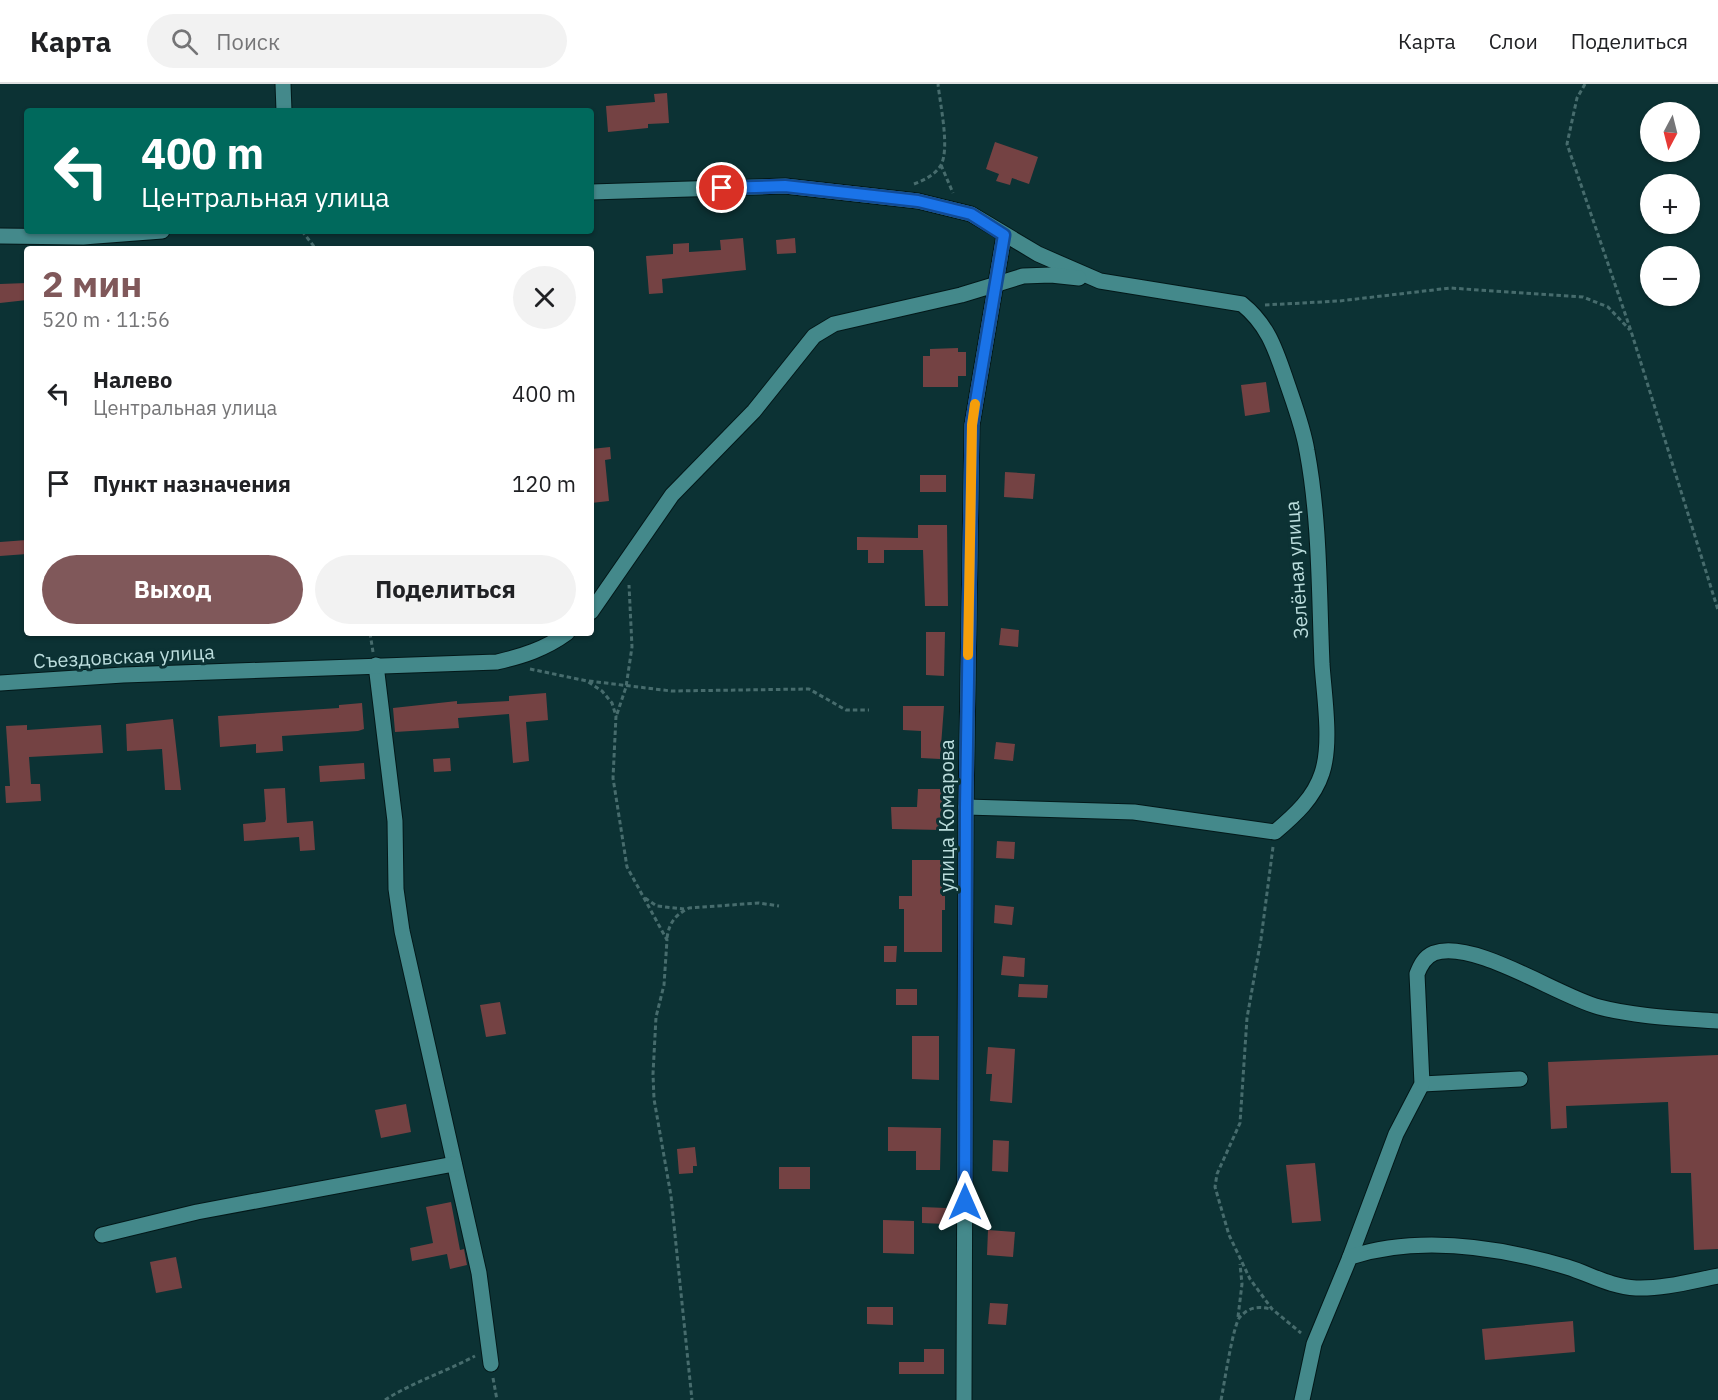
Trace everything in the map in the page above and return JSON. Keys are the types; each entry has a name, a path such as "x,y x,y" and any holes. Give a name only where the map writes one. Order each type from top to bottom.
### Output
{"street":[{"path":"284,84 286,108"},
{"path":"594,192 785,186 885,196 951,207 971,214 1004,235 1066,267 1100,281"},
{"path":"0,236 83,237 122,234"},
{"name":"улица Комарова","path":"964,1400 966,807 972,425 1004,235"},
{"path":"594,608 672,495 754,411 814,336 834,324 1032,275 1100,281 1242,304"},
{"name":"Зелёная улица","path":"1242,304 1255,314 1267,330 1292,397 1307,449 1318,564 1326,740 1323,771 1310,798 1275,832"},
{"name":"Съездовская улица","path":"0,683 376,665 497,662 528,655 551,645 563,636"},
{"path":"376,665 395,821 396,889 402,931 479,1273 491,1364"},
{"path":"966,807 1134,812 1275,832"},
{"path":"1302,1400 1314,1344 1350,1257 1396,1134 1422,1084 1417,974 1421,962 1434,953 1457,952 1493,962 1598,1007 1718,1021"},
{"path":"1422,1084 1520,1079"},
{"path":"102,1235 196,1212 454,1164"},
{"path":"1350,1257 1376,1248 1441,1246 1494,1250 1568,1267 1603,1282 1636,1288 1718,1276"}],"path":[{"path":"885,196 929,178 941,165 944,151 938,84"},
{"path":"1586,84 1577,98 1567,144 1631,331 1718,610"},
{"path":"941,165 951,191 971,214"},
{"path":"304,234 314,246"},
{"path":"1242,304 1297,305 1461,288 1583,297 1608,308 1631,331"},
{"path":"629,583 632,647 626,687 616,716 612,758 619,830 627,867 660,922 667,940"},
{"path":"497,662 587,681 671,691 809,689 846,710 869,710"},
{"path":"587,681 602,691 612,703 616,716"},
{"path":"1221,1400 1238,1318 1242,1284 1239,1260 1215,1187 1217,1174 1240,1123 1247,1018 1261,939 1275,832"},
{"path":"644,898 657,906 689,908 759,903 779,906"},
{"path":"689,908 679,913 671,923 667,940 664,985 656,1017 653,1074 654,1099 671,1196 692,1400"},
{"path":"1239,1260 1272,1309 1314,1344"},
{"path":"1238,1318 1259,1306 1272,1309"},
{"path":"385,1400 405,1387 448,1371 489,1348"},
{"path":"491,1364 497,1400"}],"building":[{"path":"667,93 669,123 648,124 648,128 608,132 606,106 655,102 654,94"},
{"path":"995,142 1038,157 1029,184 1012,178 1010,185 996,181 999,174 986,169"},
{"path":"743,238 746,270 662,279 663,293 649,294 646,256 673,254 673,244 689,243 689,252 721,250 720,240"},
{"path":"795,238 796,253 777,254 776,240"},
{"path":"24,283 24,300 0,303 0,284"},
{"path":"958,348 958,352 966,352 966,376 958,376 958,387 923,387 923,356 930,356 930,349"},
{"path":"1266,382 1270,412 1245,416 1241,385"},
{"path":"610,447 611,459 605,460 609,501 594,503 594,449"},
{"path":"1005,472 1035,474 1033,499 1004,497"},
{"path":"920,475 946,475 946,492 920,492"},
{"path":"918,525 947,525 948,606 925,606 923,550 884,550 884,563 868,563 868,550 857,550 857,537 918,538"},
{"path":"24,540 24,554 0,556 0,542"},
{"path":"1001,628 1019,630 1018,647 999,645"},
{"path":"926,632 945,632 944,676 926,675"},
{"path":"546,693 548,720 526,722 529,761 513,763 509,714 458,718 459,728 395,732 393,708 457,701 457,704 509,701 509,696"},
{"path":"362,703 364,729 358,731 282,736 283,751 256,753 256,744 220,747 218,716 339,708 339,705"},
{"path":"903,706 944,706 940,759 921,758 921,731 903,730"},
{"path":"173,719 181,790 165,790 162,749 127,751 126,724"},
{"path":"27,725 27,730 101,725 103,753 29,757 31,784 40,784 41,801 6,803 5,786 10,786 6,726"},
{"path":"996,742 1015,744 1013,761 994,759"},
{"path":"450,758 451,771 434,772 433,759"},
{"path":"364,763 365,779 320,782 319,766"},
{"path":"285,788 287,823 313,821 315,850 300,851 299,837 244,841 243,824 265,822 264,789"},
{"path":"918,789 942,789 942,830 892,829 891,807 917,807"},
{"path":"997,841 1015,842 1014,859 996,858"},
{"path":"912,860 942,860 942,896 945,896 945,910 942,910 942,952 904,952 904,909 899,909 899,896 912,896"},
{"path":"995,905 1014,907 1012,925 994,923"},
{"path":"884,946 897,946 896,962 884,962"},
{"path":"1003,956 1025,958 1024,977 1001,975"},
{"path":"1019,984 1048,985 1047,998 1018,997"},
{"path":"896,989 917,989 917,1005 896,1005"},
{"path":"500,1002 506,1034 486,1037 480,1005"},
{"path":"912,1036 939,1036 939,1080 912,1079"},
{"path":"988,1047 1015,1049 1012,1103 990,1101 992,1074 986,1074"},
{"path":"1718,1055 1718,1249 1694,1250 1691,1173 1671,1173 1668,1102 1566,1106 1567,1128 1551,1129 1548,1062"},
{"path":"406,1104 411,1132 381,1138 375,1110"},
{"path":"888,1127 941,1128 940,1170 916,1170 916,1151 888,1151"},
{"path":"993,1140 1009,1141 1008,1172 992,1171"},
{"path":"695,1147 697,1166 693,1166 693,1173 679,1174 677,1149"},
{"path":"1315,1163 1321,1221 1292,1223 1286,1165"},
{"path":"779,1167 810,1167 810,1189 779,1189"},
{"path":"451,1202 460,1250 464,1249 467,1265 450,1269 447,1254 412,1261 410,1248 433,1243 426,1207"},
{"path":"922,1207 946,1208 946,1224 922,1223"},
{"path":"883,1220 914,1221 914,1254 883,1253"},
{"path":"988,1230 1015,1232 1013,1257 987,1255"},
{"path":"176,1257 182,1288 156,1293 150,1262"},
{"path":"990,1303 1008,1304 1006,1325 988,1324"},
{"path":"867,1307 893,1307 893,1325 867,1324"},
{"path":"1573,1321 1575,1352 1485,1360 1482,1329"},
{"path":"924,1349 944,1349 944,1374 899,1374 899,1362 924,1362"}],"slow traffic":[{"path":"968,655 972,425 975,404"}],"route":[{"path":"722,188 785,186 918,201 951,207 971,214 1004,235 977,384 972,425 966,807 965,1202"}]}
